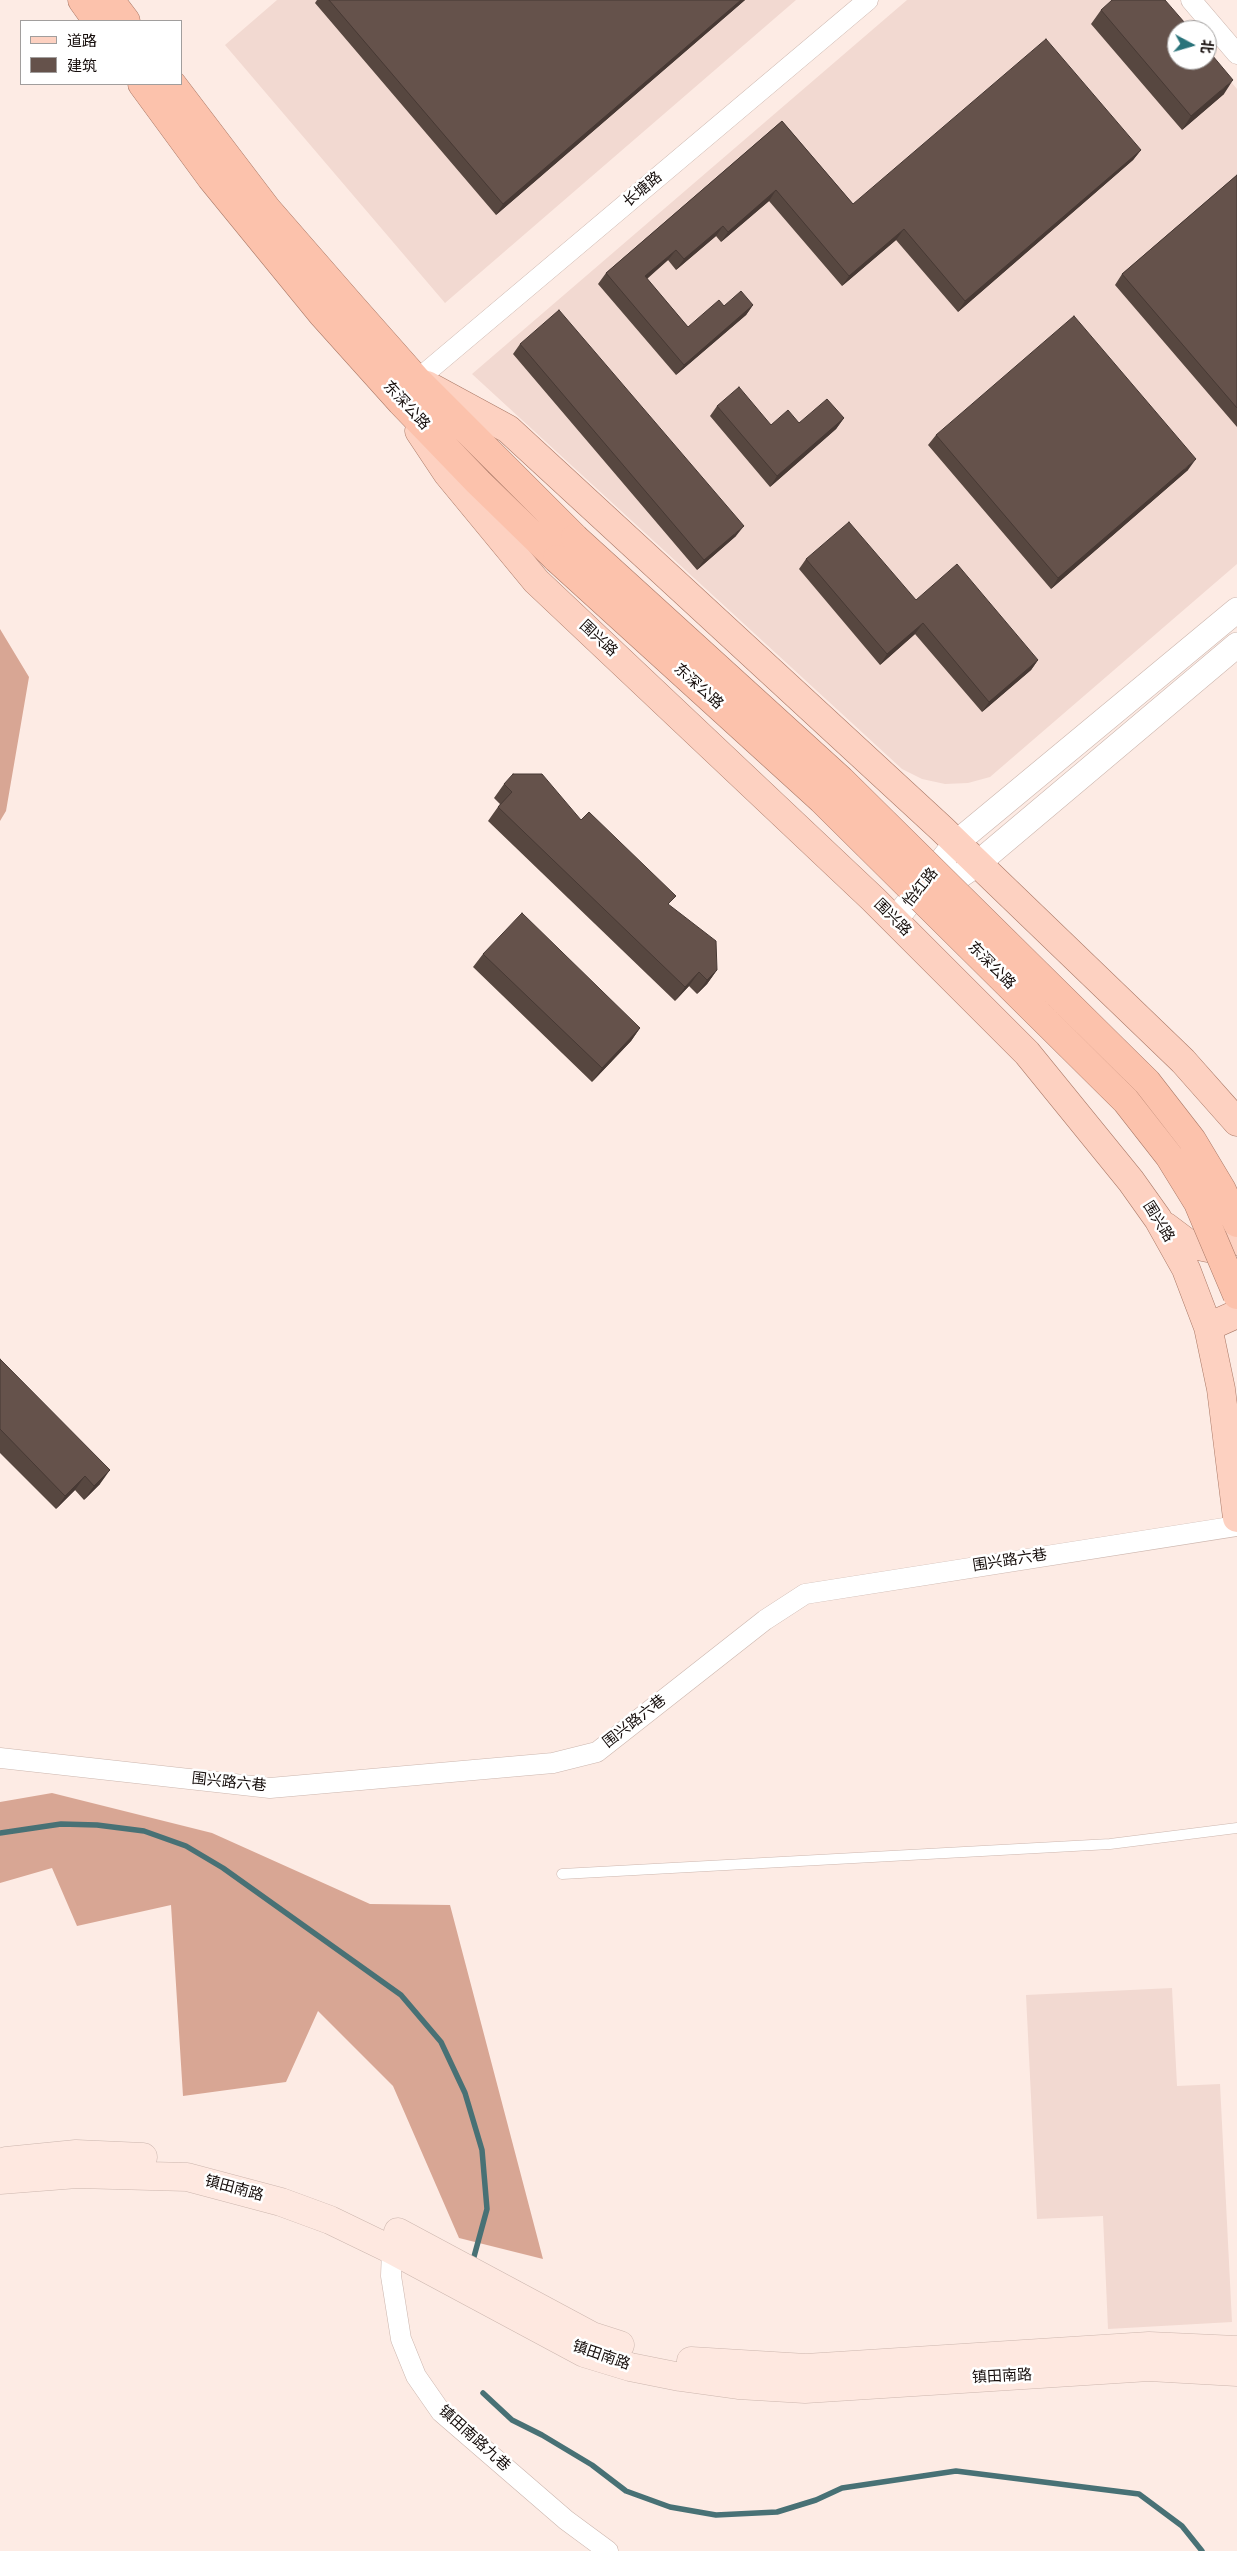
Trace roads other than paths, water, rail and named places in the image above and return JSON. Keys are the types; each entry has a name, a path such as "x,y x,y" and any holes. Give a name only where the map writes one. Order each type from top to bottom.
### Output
{"highway":[{"path":"82,0 96,20"},
{"path":"110,0 125,20"},
{"name":"东深公路","path":"143,85 210,178 282,266 401,402 478,482 557,559 822,800 1126,1101 1169,1156 1198,1203 1237,1296"},
{"name":"东深公路","path":"173,85 266,209 417,380 575,538 841,780 1147,1082 1192,1140 1222,1190 1237,1223"}],"main road":[{"path":"417,380 508,429 956,843 1183,1061 1232,1116 1237,1129"},
{"name":"围兴路","path":"401,402 447,473 536,581 895,920 1027,1053 1131,1181 1158,1219 1186,1269 1208,1327 1221,1389 1237,1518"},
{"path":"1158,1219 1172,1233 1188,1244 1208,1248 1228,1244 1237,1239"},
{"path":"1208,1327 1237,1314"},
{"path":"1208,1327 1237,1336"},
{"name":"镇田南路","path":"0,2161 76,2154 189,2161 286,2185 335,2203 395,2242 584,2353 630,2367 680,2377 738,2385 805,2389 1149,2367 1237,2372"},
{"name":"镇田南路","path":"0,2180 77,2174 186,2178 281,2202 395,2242 438,2252 592,2336 682,2361 806,2368 1149,2346 1237,2350"}],"street":[{"name":"长塘路","path":"417,380 868,0"},
{"path":"1191,0 1237,54"},
{"name":"怡红路","path":"895,920 956,843 1237,610"},
{"name":"怡红路","path":"895,920 977,864 1237,645"},
{"name":"围兴路六巷","path":"0,1758 270,1788 553,1762 597,1752 765,1620 805,1594 1237,1526"},
{"name":"镇田南路九巷","path":"395,2242 391,2276 401,2339 416,2376 441,2412 566,2520 608,2551"}],"lane":[{"path":"562,1874 1110,1844 1237,1828"}],"waterway":[{"path":"0,1833 61,1824 97,1825 144,1831 186,1846 223,1868 401,1995 441,2042 465,2093 482,2150 487,2209 472,2264"},
{"path":"483,2393 512,2420 542,2435 592,2465 626,2491 670,2507 716,2515 777,2512 816,2500 842,2488 956,2471 1139,2494 1182,2526 1202,2551"}]}
